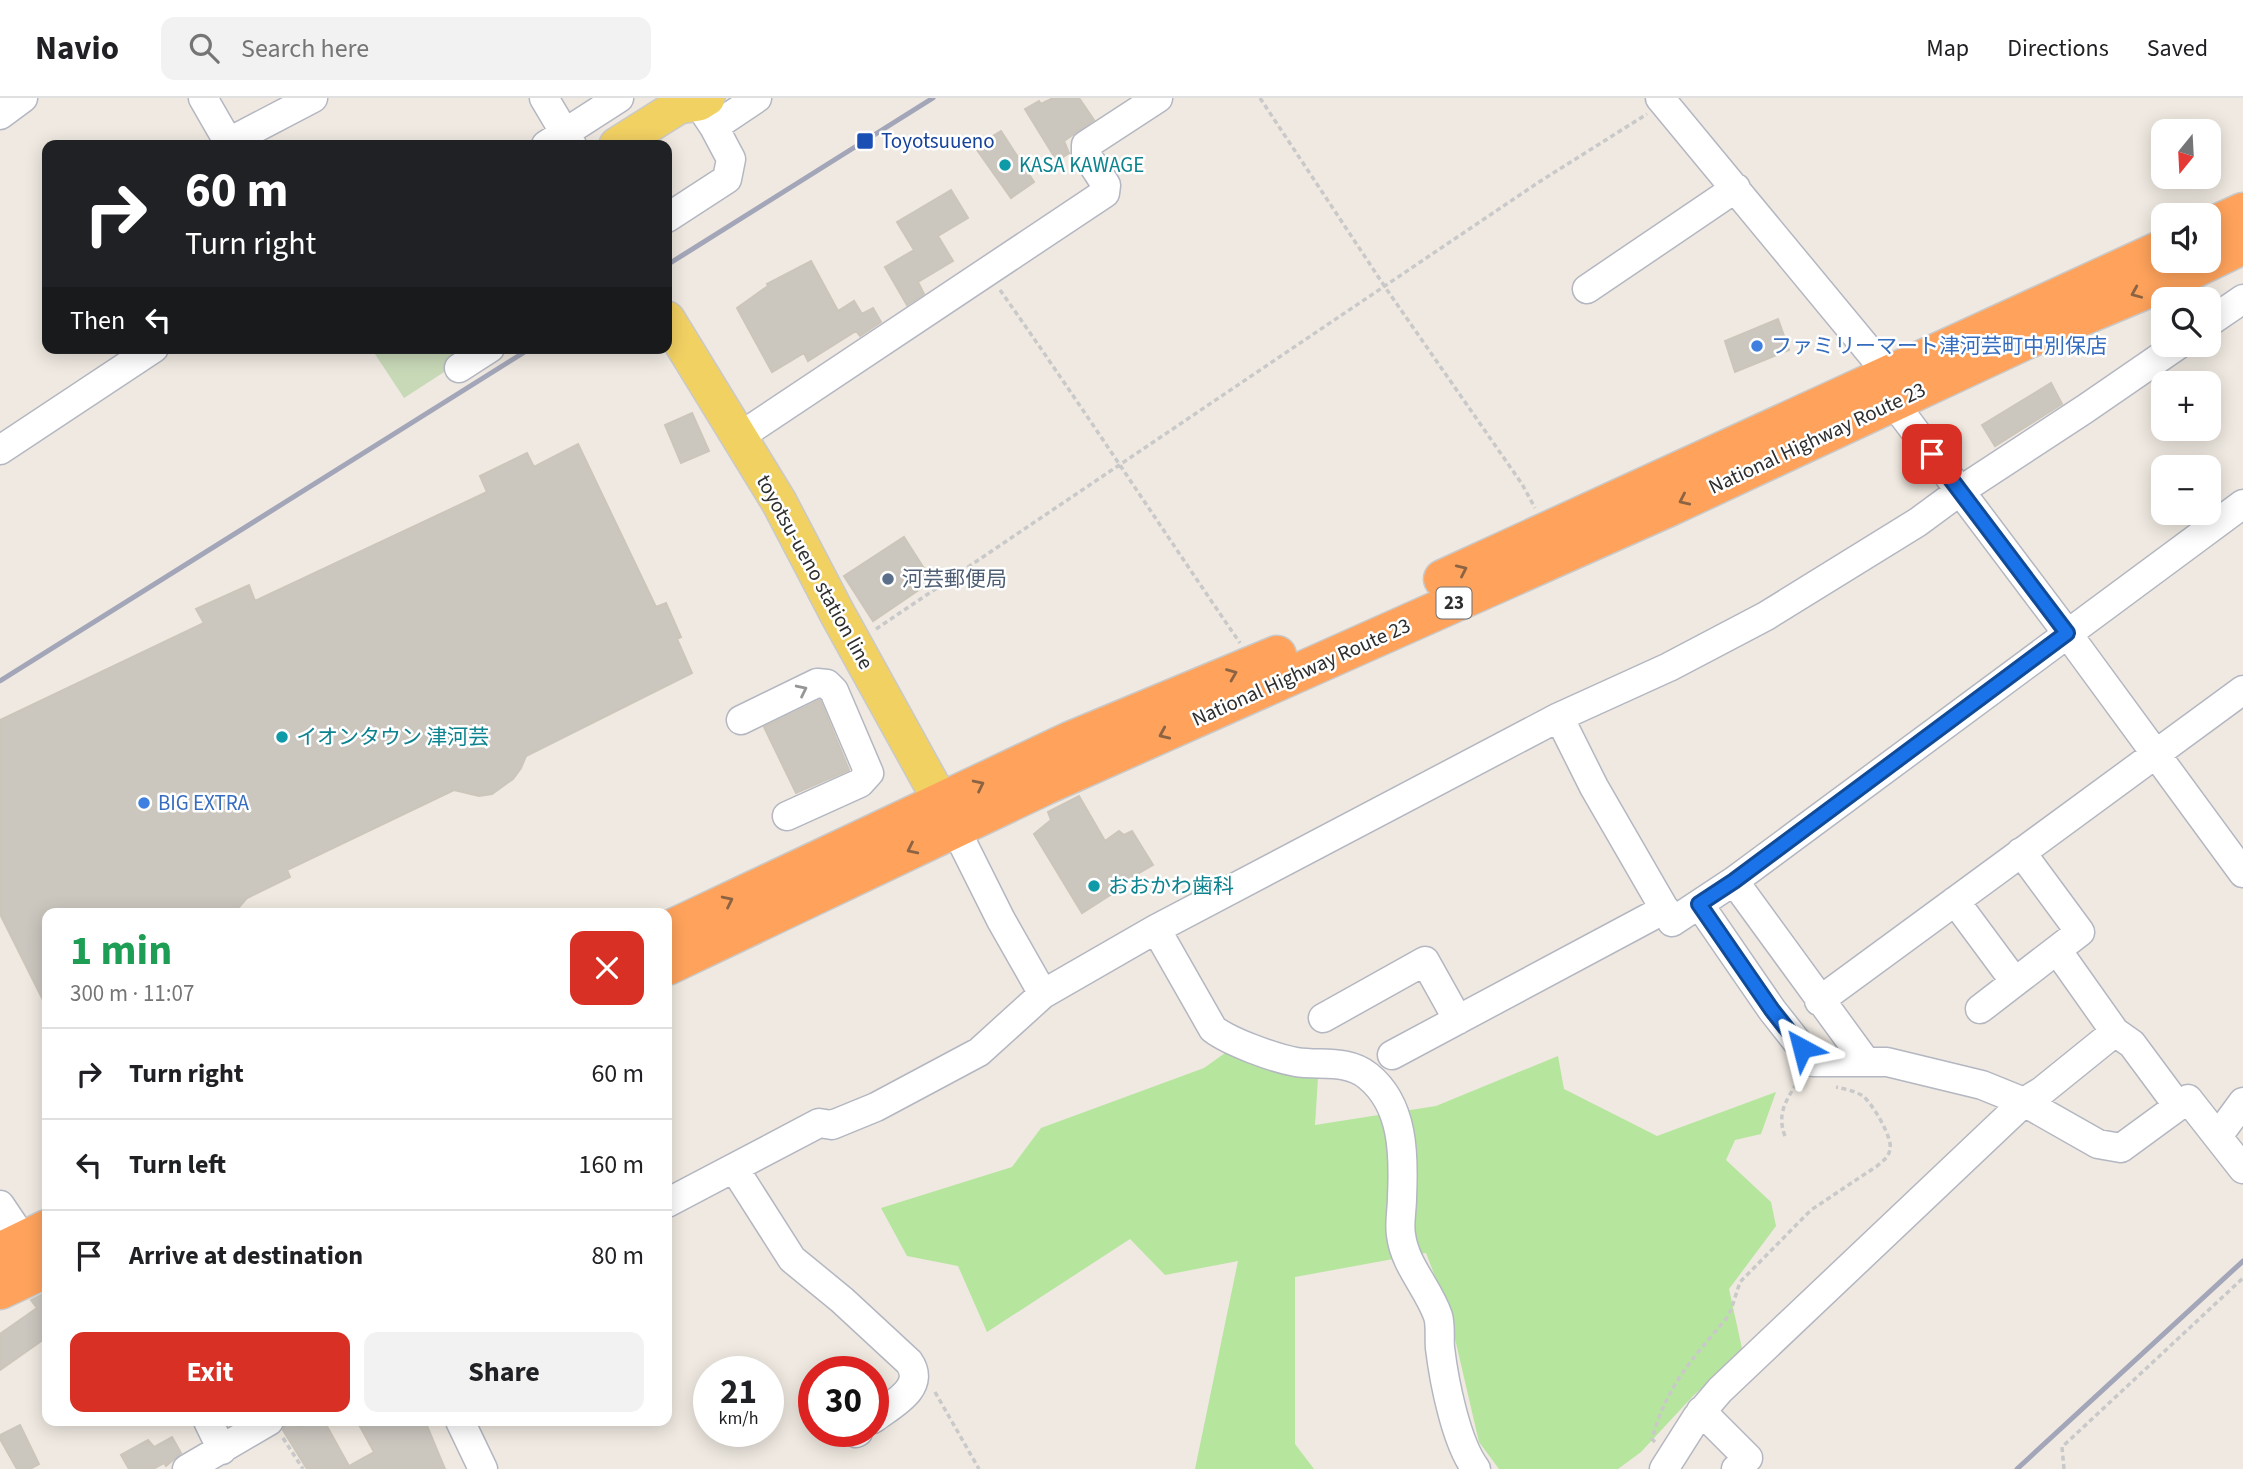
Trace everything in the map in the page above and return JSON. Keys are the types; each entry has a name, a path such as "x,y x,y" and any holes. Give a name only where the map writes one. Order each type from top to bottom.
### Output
{"highway":[{"path":"2221,222 2243,212"},
{"name":"National Highway Route 23","path":"672,963 949,815 1070,741 1255,664 1547,531 1889,388 2028,339 2181,275 2243,245"},
{"name":"National Highway Route 23","path":"672,929 854,841 949,815 1049,797 1667,508 1889,388 2151,255"},
{"path":"0,1290 35,1255"}],"main road":[{"path":"625,140 679,106 707,110"},
{"name":"toyotsu-ueno station line","path":"672,327 779,502 949,815"}],"street":[{"path":"0,116 23,98"},
{"path":"203,98 228,140"},
{"path":"237,140 313,98"},
{"path":"544,98 561,140"},
{"path":"562,140 619,98"},
{"path":"739,437 1105,193 1106,185 1086,154 1086,145 1158,98"},
{"path":"672,215 727,179 731,159 707,110 754,99"},
{"path":"1662,101 1866,348 1889,388 1960,491 2243,873"},
{"path":"1587,289 1735,188"},
{"path":"2221,314 2243,299"},
{"path":"0,450 145,354"},
{"path":"459,368 481,354"},
{"path":"672,1200 819,1123 832,1125 876,1107 979,1052 1043,994 1156,929 1559,717 1670,667 1766,616 1908,529 1960,491 2161,357"},
{"path":"1559,717 1594,787 1672,922 1734,881 2243,504"},
{"path":"741,720 817,683 827,684 834,691 869,773 860,783 787,817"},
{"path":"1819,1001 2243,690"},
{"path":"949,815 1001,920 1043,994"},
{"path":"1980,1009 2080,932 2021,852"},
{"path":"1734,881 1866,1062"},
{"path":"1955,901 2015,982"},
{"path":"1699,904 1819,1073 1866,1062 1887,1062 1982,1085 2024,1102 2098,1144 2121,1148 2188,1099 2243,1170"},
{"path":"1392,1055 1665,909"},
{"path":"1156,929 1213,1029 1224,1037 1295,1062 1342,1064 1355,1068 1367,1074 1390,1102 1397,1118 1403,1156 1401,1233 1406,1258 1438,1317 1440,1349 1449,1398 1466,1454 1476,1469"},
{"path":"2057,950 2115,1032 2132,1044 2178,1106"},
{"path":"1323,1018 1425,961 1458,1020"},
{"path":"1667,1464 1702,1411 1720,1390 2024,1102 2042,1091 2115,1032"},
{"path":"2218,1136 2243,1102"},
{"path":"734,1168 792,1259 842,1300 909,1362 914,1370 915,1382 889,1407"},
{"path":"0,1205 35,1255"},
{"path":"1702,1411 1748,1458 1737,1469"},
{"path":"210,1426 222,1450"},
{"path":"187,1469 274,1426"},
{"path":"462,1426 483,1469"}],"path":[{"path":"1260,98 1385,287 1522,484 1547,531"},
{"path":"856,648 867,636 1662,101"},
{"path":"987,272 1061,376 1119,467 1255,664"},
{"path":"1667,1464 1652,1439 1667,1397 1680,1374 1726,1319 1740,1282 1811,1210 1886,1159 1891,1141 1871,1104 1819,1073 1804,1070 1782,1110 1780,1118 1785,1136"},
{"path":"2064,1469 2062,1447 2243,1278"},
{"path":"932,1387 979,1469"},
{"path":"274,1426 303,1469"}],"green space":[{"path":"375,354 468,354 469,356 404,398"},
{"path":"1225,1053 1318,1078 1315,1125 1436,1106 1558,1056 1564,1089 1657,1136 1776,1092 1761,1134 1735,1140 1726,1160 1771,1202 1776,1226 1729,1289 1743,1353 1694,1395 1641,1452 1618,1469 1499,1469 1479,1442 1449,1313 1426,1253 1295,1277 1295,1444 1314,1469 1195,1469 1238,1261 1165,1275 1130,1239 987,1332 958,1266 907,1256 881,1208 1012,1167 1041,1128 1204,1068"}],"building":[{"path":"1053,98 1079,98 1094,120 1064,141 1069,153 1057,161 1025,109 1039,101 1041,104"},
{"name":"KASA KAWAGE","path":"1001,131 1034,182 1011,198 975,147"},
{"path":"951,190 968,218 938,236 953,261 918,282 924,294 907,305 885,267 914,250 897,222"},
{"path":"811,261 838,311 854,301 862,314 873,308 881,322 860,336 856,331 808,361 804,353 772,372 737,308 768,286 767,284"},
{"name":"ファミリーマート津河芸町中別保店","path":"1778,319 1789,350 1735,372 1725,341"},
{"path":"2051,383 2062,404 1995,446 1982,425"},
{"path":"692,413 709,451 681,463 665,425"},
{"name":"イオンタウン 津河芸","path":"578,444 656,607 666,603 681,637 677,639 692,673 526,756 513,779 492,794 479,796 454,790 287,870 290,877 247,898 238,908 42,908 42,998 0,914 0,720 204,623 196,609 249,585 255,601 487,492 480,476 527,453 534,467"},
{"name":"河芸郵便局","path":"904,537 932,581 873,621 844,576"},
{"path":"820,700 849,770 796,793 764,727"},
{"path":"1079,796 1105,841 1119,831 1124,835 1132,831 1153,865 1127,880 1129,883 1082,913 1034,834 1051,820 1048,812"},
{"path":"42,1294 42,1341 0,1370 0,1334 37,1308 31,1300"},
{"path":"20,1425 39,1464 30,1469 17,1469 0,1439 0,1435"},
{"path":"284,1426 327,1426 349,1466 374,1452 360,1426 427,1426 445,1469 307,1469 283,1430"},
{"path":"172,1437 181,1453 166,1466 164,1463 153,1469 129,1469 121,1455 148,1440 154,1447"}],"railway":[{"path":"672,262 933,98"},
{"path":"0,681 521,354"},
{"path":"2017,1469 2243,1261"}],"place":[{"name":"Toyotsuueno","path":"865,141"},
{"name":"KASA KAWAGE","path":"1005,165"},
{"name":"ファミリーマート津河芸町中別保店","path":"1757,346"},
{"name":"河芸郵便局","path":"888,579"},
{"name":"イオンタウン 津河芸","path":"282,737"},
{"name":"BIG EXTRA","path":"144,803"},
{"name":"おおかわ歯科","path":"1094,886"}],"route":[{"path":"1802,1048 1772,1010 1699,904 1734,881 2067,633 1932,454"}]}
